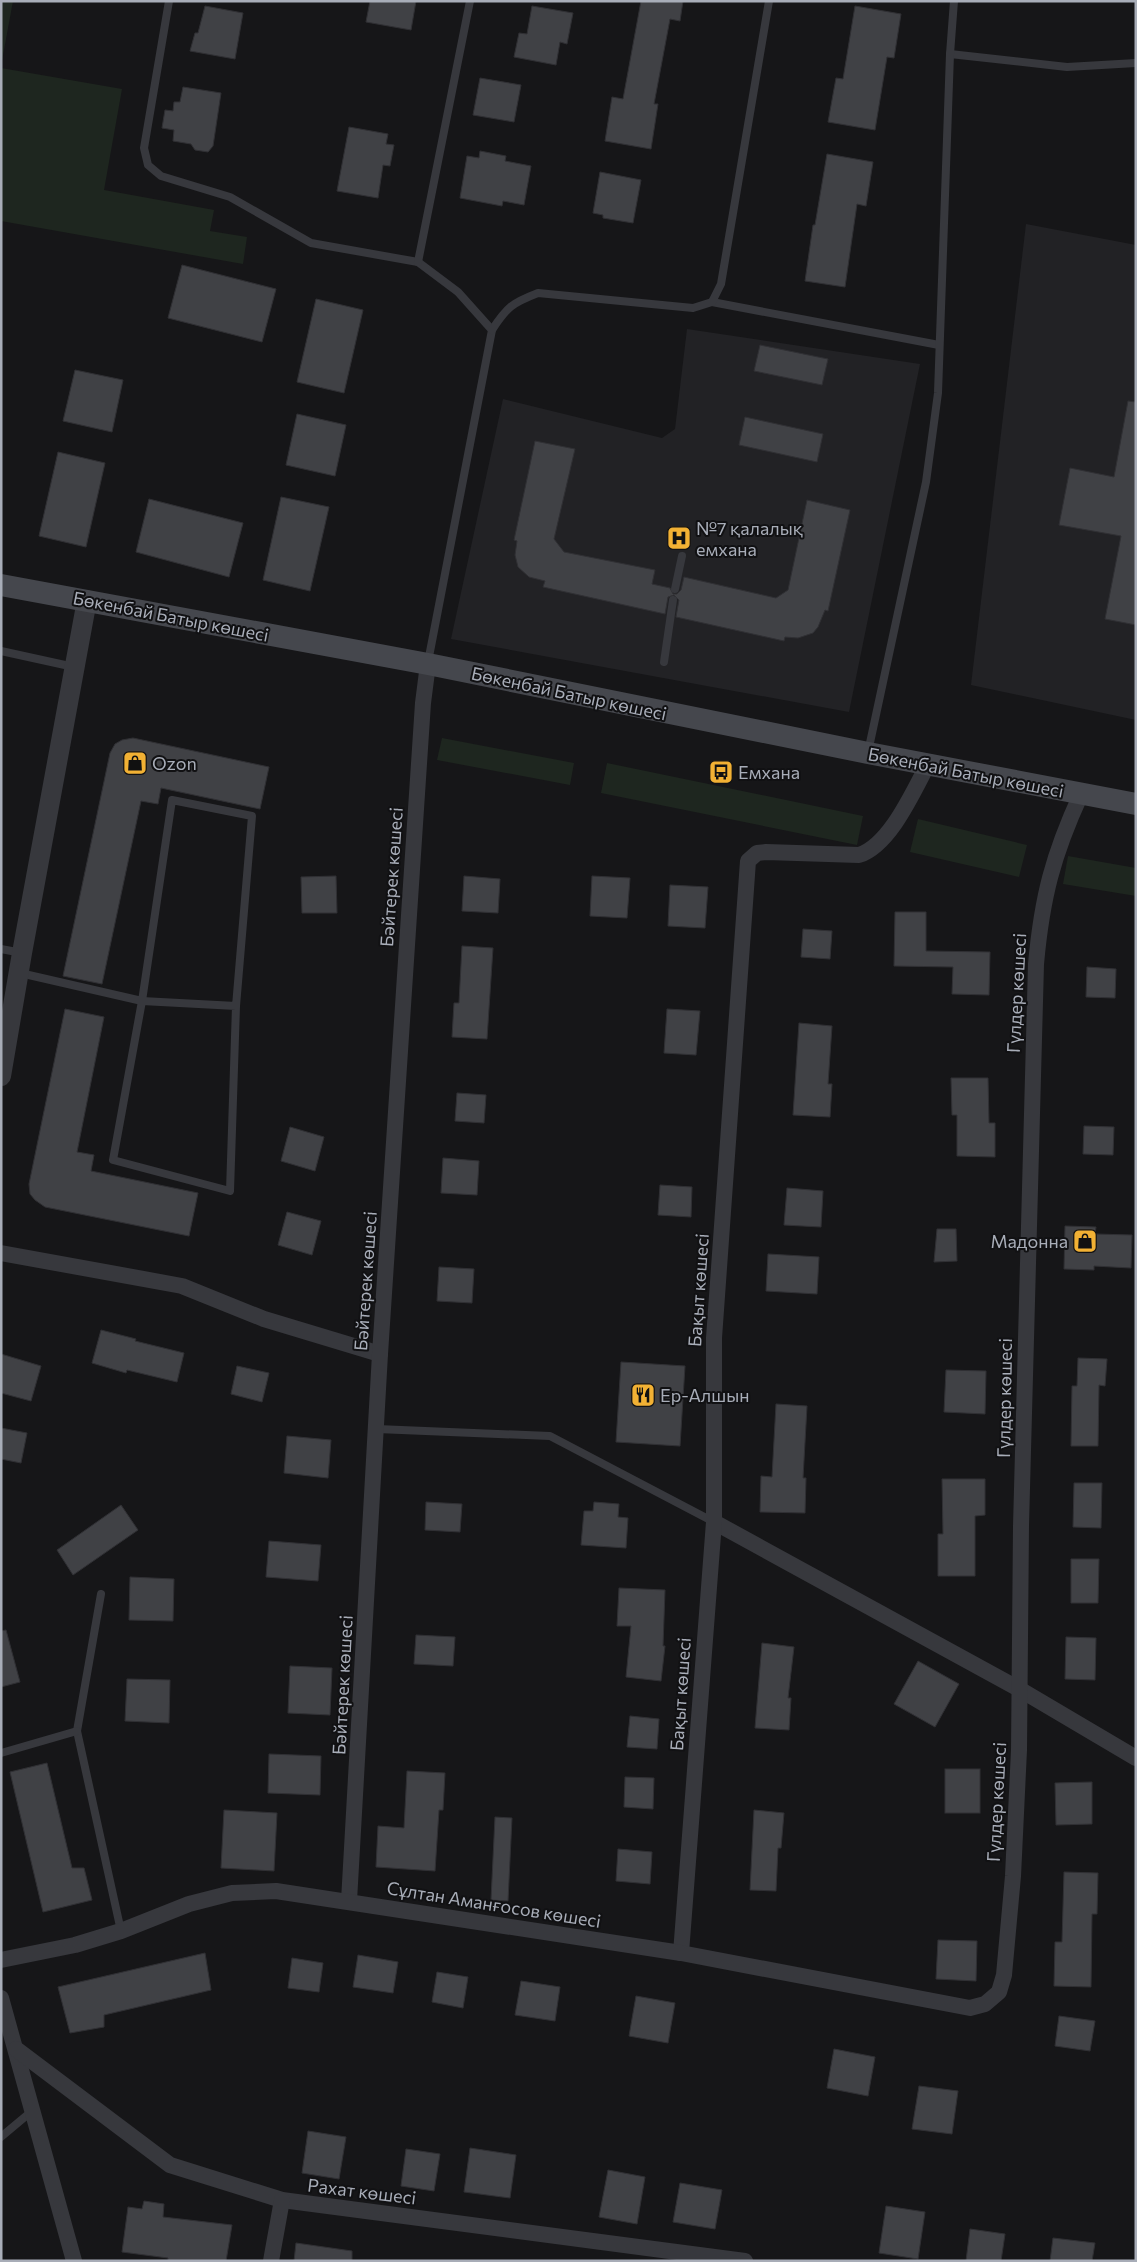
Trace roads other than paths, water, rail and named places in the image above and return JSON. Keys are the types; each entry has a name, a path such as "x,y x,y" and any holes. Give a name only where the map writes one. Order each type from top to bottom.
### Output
{"main road":[{"name":"Бөкенбай Батыр көшесі","path":"1,584 428,664 868,754 1136,804"}],"street":[{"path":"1,1076 86,600"},
{"name":"Бәйтерек көшесі","path":"349,1901 380,1354 423,703 428,664"},
{"name":"Бақыт көшесі","path":"681,1953 714,1522 714,1338 748,861 757,853 766,852 852,855 868,852 885,837 928,764"},
{"name":"Гүлдер көшесі","path":"985,2004 999,1992 1004,1975 1017,1810 1023,1426 1036,964 1039,925 1049,874 1064,832 1081,794"},
{"path":"1,1253 182,1286 264,1319 380,1354"},
{"path":"714,1522 1019,1689 1136,1758"},
{"name":"Сұлтан Аманғосов көшесі","path":"1,1960 66,1948 121,1931 189,1904 232,1893 276,1891 681,1953 970,2008 985,2004"},
{"path":"1,1998 74,2261"},
{"name":"Рахат көшесі","path":"16,2049 170,2165 282,2200 745,2261"},
{"path":"271,2261 282,2200"}],"lane":[{"path":"169,1 144,148 148,165 161,176 230,197 311,243 418,262 458,292 492,330"},
{"path":"418,262 470,1"},
{"path":"712,302 721,284 769,1"},
{"path":"868,754 926,482 938,393 950,54 954,1"},
{"path":"950,54 1067,67 1136,63"},
{"path":"428,664 492,330 503,314 515,302 538,293 693,308 712,302 940,346"},
{"path":"675,589 682,556"},
{"path":"664,662 674,600"},
{"path":"1,651 74,667"},
{"path":"172,800 252,816 236,1006 230,1191 113,1160 142,1000 172,800"},
{"path":"1,949 20,963 142,1000 236,1006"},
{"path":"377,1430 550,1436 714,1522"},
{"path":"101,1594 77,1731 121,1931"},
{"path":"1,1753 77,1731"},
{"path":"1,2137 33,2110"}],"place":[{"name":"№7 қалалық емхана","path":"679,538"},
{"name":"Ozon","path":"135,763"},
{"name":"Емхана","path":"721,772"},
{"name":"Мадонна","path":"1085,1241"},
{"name":"Ер-Алшын","path":"643,1395"}]}
